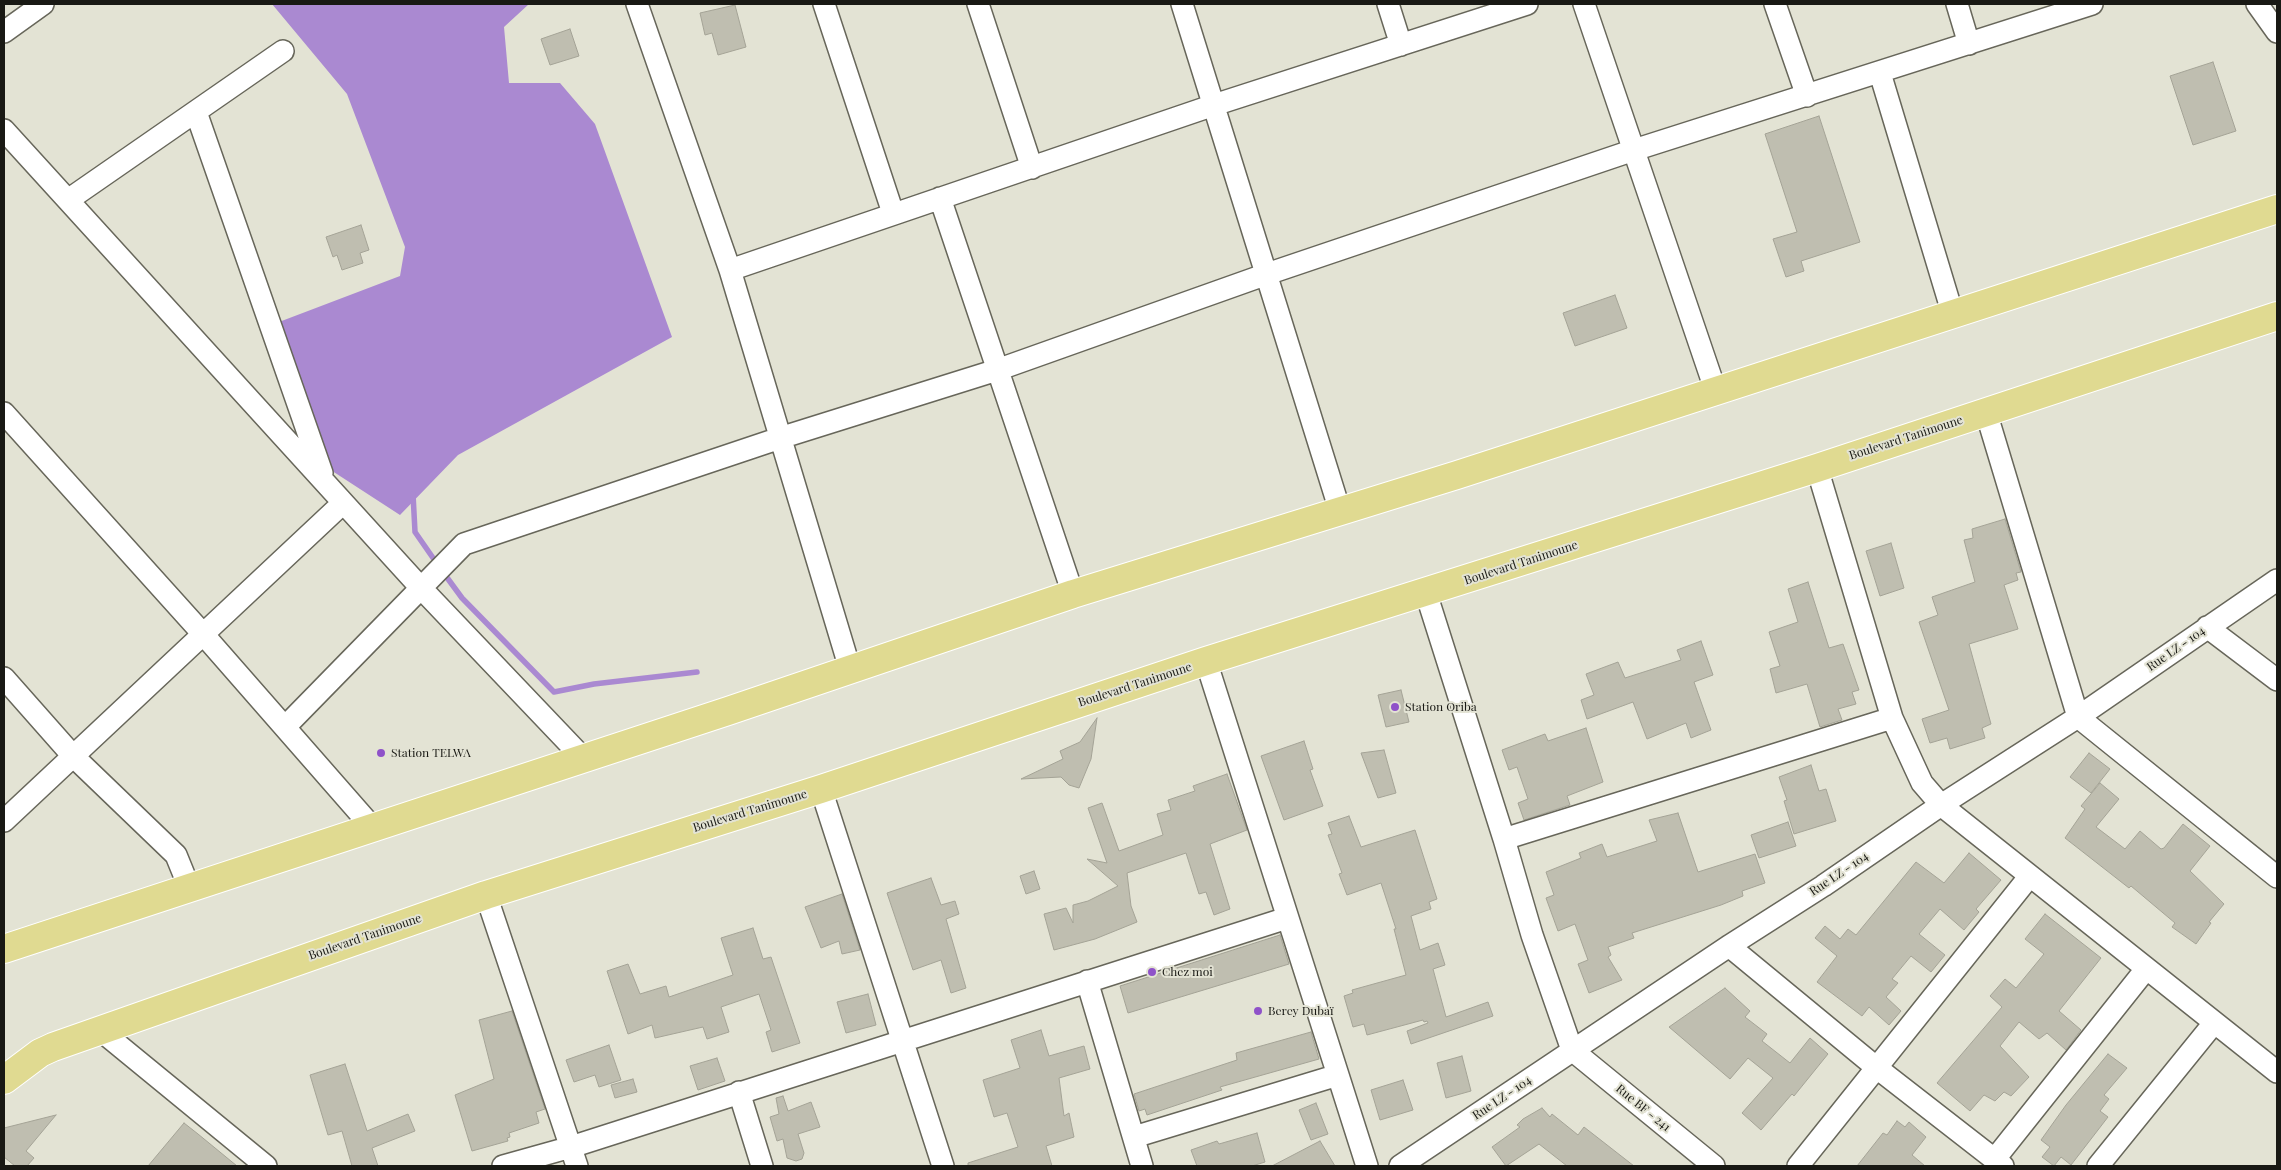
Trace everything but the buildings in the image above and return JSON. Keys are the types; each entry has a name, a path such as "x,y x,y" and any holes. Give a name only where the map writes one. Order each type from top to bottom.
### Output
{"main road":[{"path":"4,949 1072,594 1716,392 2277,209"},
{"name":"Boulevard Tanimoune","path":"4,1080 40,1053 100,1030 486,895 820,789 1206,661 1817,468 2277,316"}],"street":[{"path":"4,32 43,4"},
{"path":"637,4 730,270 850,669"},
{"path":"824,4 893,213"},
{"path":"978,4 1032,168"},
{"path":"1182,4 1340,511"},
{"path":"1388,4 1401,45"},
{"path":"730,270 1214,105 1527,4"},
{"path":"1584,4 1716,392"},
{"path":"1775,4 1807,96"},
{"path":"1957,4 1969,44"},
{"path":"285,727 464,544 780,438 997,370 1267,274 1634,150 2092,4"},
{"path":"2257,4 2277,32"},
{"path":"68,200 283,51"},
{"path":"1880,73 1953,315"},
{"path":"196,112 325,483"},
{"path":"4,130 421,588 583,758"},
{"path":"940,198 1072,594"},
{"path":"1986,412 2078,717 2277,877"},
{"path":"4,413 203,634 372,827"},
{"path":"1817,468 1892,718 1922,783 1940,805 2277,1072"},
{"path":"4,821 344,503"},
{"name":"Rue LZ - 104","path":"1400,1166 1427,1160 1572,1050 1823,886 1940,805 2078,717 2277,580"},
{"path":"1426,593 1504,839 1532,935 1572,1050"},
{"path":"2207,627 2277,680"},
{"path":"1206,661 1367,1166"},
{"path":"4,678 73,756 176,855 189,886"},
{"path":"1504,839 1892,718"},
{"path":"820,789 943,1166"},
{"path":"1798,1166 2029,877"},
{"path":"486,895 574,1157"},
{"path":"503,1166 574,1157 739,1092 1287,918"},
{"path":"1729,946 1877,1068 1998,1163 2146,969"},
{"path":"1087,981 1142,1166"},
{"path":"2098,1166 2214,1023"},
{"path":"100,1030 266,1166"},
{"name":"Rue BF - 241","path":"1572,1050 1714,1166"},
{"path":"1134,1137 1338,1075"},
{"path":"739,1092 762,1166"}],"shaded area":[{"path":"272,4 529,4 504,27 509,83 560,83 595,124 672,337 458,455 400,515 323,465 279,322 400,276 405,247 347,94"}],"waterway":[{"path":"413,494 415,532 440,568 462,598 554,692 594,684 697,672"}],"place":[{"name":"Station Oriba","path":"1395,707"},
{"name":"Station TELWA","path":"381,753"},
{"name":"Chez moi","path":"1152,972"},
{"name":"Berey Dubaï","path":"1258,1011"}]}
